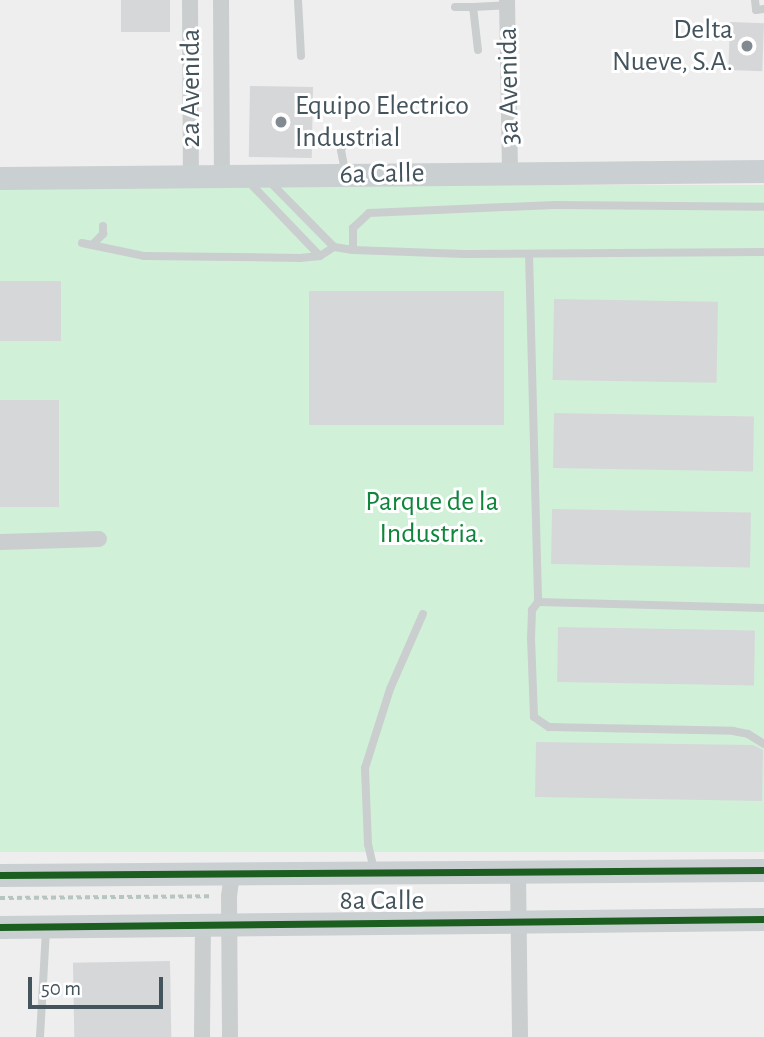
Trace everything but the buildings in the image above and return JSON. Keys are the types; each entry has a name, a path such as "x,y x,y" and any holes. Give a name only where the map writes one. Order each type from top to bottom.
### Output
{"street":[{"name":"2a Avenida","path":"190,0 191,176"},
{"name":"2a Avenida","path":"221,0 242,175"},
{"name":"3a Avenida","path":"507,2 510,173"},
{"name":"6a Calle","path":"0,178 764,171"},
{"path":"0,542 99,539"},
{"name":"8a Calle","path":"0,875 764,870"},
{"path":"518,872 520,1037"},
{"path":"230,1037 229,923 232,874"},
{"name":"8a Calle","path":"0,927 764,919"},
{"path":"202,1037 203,924"}],"lane":[{"path":"298,0 302,56"},
{"path":"755,0 757,10 764,9"},
{"path":"455,6 473,7 507,2"},
{"path":"473,7 478,50"},
{"path":"346,174 341,150 344,144 354,140 381,140"},
{"path":"242,175 334,247 354,250 529,254 764,252"},
{"path":"242,175 320,256"},
{"path":"354,250 353,228 369,213 555,205 764,207"},
{"path":"92,246 103,234 103,226"},
{"path":"82,243 144,256 320,256 334,247"},
{"path":"529,254 538,602 532,610 531,638 534,717 549,727 733,731 748,734 764,744"},
{"path":"538,602 764,608"},
{"path":"374,873 368,844 365,768 390,690 423,614"},
{"path":"40,1037 46,926"}],"green space":[{"name":"Parque de la Industria.","path":"0,185 764,185 764,852 0,852"}],"cycle path":[{"path":"0,875 764,870"},
{"path":"0,927 764,919"}],"place":[{"name":"Delta Nueve, S.A.","path":"747,46"},
{"name":"Equipo Electrico Industrial","path":"281,122"}]}
